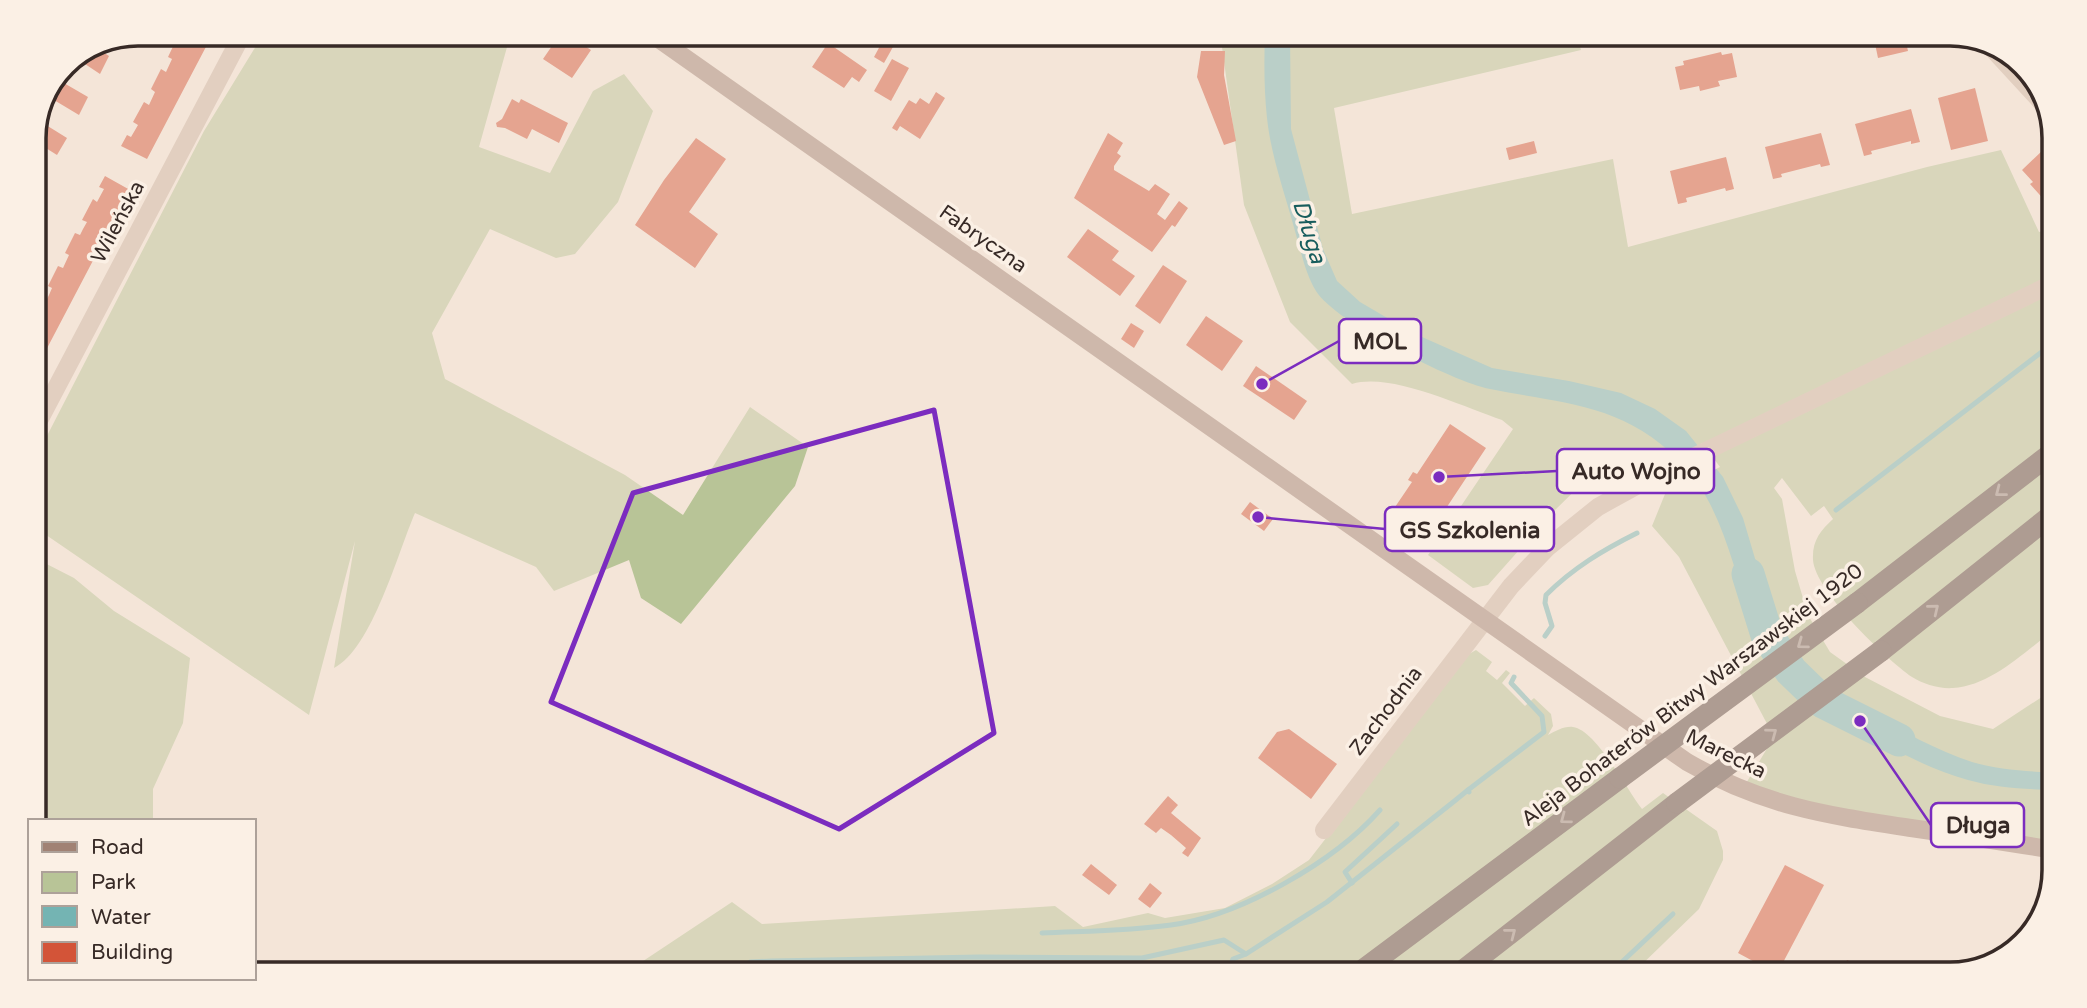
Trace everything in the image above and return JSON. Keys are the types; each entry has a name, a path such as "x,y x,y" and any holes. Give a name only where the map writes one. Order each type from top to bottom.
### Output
{"highway":[{"name":"Aleja Bohaterów Bitwy Warszawskiej 1920","path":"1373,962 1857,603 2041,460"},
{"path":"1474,962 1678,803 1881,651 2042,523"}],"street":[{"name":"Wileńska","path":"46,407 236,46"},
{"name":"Fabryczna","path":"668,46 1290,483"},
{"path":"2010,68 2023,82"},
{"name":"Zachodnia","path":"1324,830 1511,586 1548,548 1598,507 1656,475 2041,289"},
{"name":"Marecka","path":"1290,483 1665,749 1710,775 1742,790 1794,808 2042,848"}],"highlighted area":[{"path":"934,410 994,733 839,829 551,702 633,493"}],"green space":[{"path":"256,46 507,46 479,147 550,173 593,91 624,74 653,111 618,202 575,254 556,258 490,229 432,333 445,379 625,475 683,515 750,407 808,447 795,486 681,624 641,598 629,560 554,591 536,567 415,513 372,621 348,657 334,668 355,541 309,715 46,535 46,438 204,131"},
{"path":"1222,46 1580,46 1581,50 1334,108 1352,214 1613,159 1628,247 1927,167 2001,150 2039,232 2041,231 2042,639 1994,675 1967,686 1948,688 1916,680 1886,655 1838,606 1817,573 1813,560 1815,542 1833,519 1824,506 1811,516 1782,478 1774,488 1782,499 1795,571 1808,615 1830,652 1865,677 1940,716 1993,729 2042,697 2042,848 1742,790 1774,737 1679,557 1652,526 1665,494 1652,468 1591,453 1601,465 1551,514 1488,585 1473,588 1428,555 1513,429 1502,420 1406,387 1368,382 1352,384 1290,322 1244,205"},
{"path":"46,564 74,578 114,611 190,658 183,723 153,789 153,819 46,819"},
{"path":"1476,650 1492,662 1486,671 1497,680 1506,670 1510,673 1502,683 1525,706 1534,698 1551,714 1553,726 1548,735 1573,727 1591,738 1642,809 1663,793 1717,831 1723,860 1699,909 1644,962 642,962 732,902 762,924 1055,906 1083,927 1148,913 1165,918 1225,908 1272,884 1309,860 1469,654"}],"water":[{"path":"1265,46 1290,46 1291,129 1323,249 1337,281 1360,302 1413,333 1492,368 1621,393 1655,409 1686,431 1723,477 1743,518 1759,572 1774,605 1752,623 1716,516 1693,477 1679,460 1657,441 1613,416 1567,403 1490,389 1450,375 1370,334 1327,304 1309,277 1279,175 1267,118"},
{"path":"1799,668 1810,678 1793,691 1782,681"},
{"path":"1867,713 1932,746 1972,762 2042,772 2042,790 1989,785 1968,780 1938,770 1850,726"}],"pier":[{"path":"1702,443 1720,467 1692,481 1678,464"}],"building":[{"path":"173,46 206,46 147,159 121,146 127,135 131,137 138,125 133,122 144,102 149,105 155,92 151,89 161,69 166,72 172,59 168,57"},
{"path":"552,46 585,46 591,50 572,78 543,59"},
{"path":"826,46 832,46 867,70 859,82 852,77 844,88 812,67"},
{"path":"880,46 894,46 884,63 874,57"},
{"path":"1876,46 1907,46 1908,51 1878,58"},
{"path":"1201,51 1225,51 1224,75 1236,141 1224,145 1197,77"},
{"path":"103,52 109,56 100,74 84,63"},
{"path":"1721,52 1722,55 1732,53 1737,77 1718,81 1720,86 1700,91 1699,86 1680,90 1675,67 1684,65 1683,61"},
{"path":"892,59 909,68 891,101 874,91"},
{"path":"63,83 88,97 79,115 54,100"},
{"path":"1975,88 1988,141 1951,150 1938,98"},
{"path":"936,92 945,98 920,139 900,126 897,131 892,128 909,100 916,104 920,98 929,104"},
{"path":"512,99 519,103 521,99 568,123 559,143 532,129 527,139 497,127 496,123 502,119"},
{"path":"1911,109 1920,142 1911,144 1911,141 1871,151 1872,154 1864,156 1855,124"},
{"path":"47,126 67,138 57,155 46,148"},
{"path":"1108,133 1123,143 1117,153 1121,156 1114,170 1149,191 1155,184 1170,194 1157,214 1165,220 1179,201 1188,208 1152,252 1074,198"},
{"path":"1821,133 1830,165 1821,167 1820,164 1781,174 1782,177 1773,179 1765,147"},
{"path":"696,138 726,159 689,212 718,234 695,268 635,225"},
{"path":"1534,141 1537,153 1509,160 1506,148"},
{"path":"2041,152 2041,196 2030,184 2033,182 2022,170"},
{"path":"1726,157 1734,189 1726,191 1725,188 1686,198 1687,202 1678,204 1670,171"},
{"path":"105,176 130,190 46,350 46,301 52,288 48,286 58,266 63,268 69,255 65,253 75,233 80,235 87,222 82,220 93,199 97,202 104,189 99,187"},
{"path":"1088,229 1119,251 1112,260 1135,276 1120,296 1067,257"},
{"path":"1163,265 1187,281 1160,324 1135,306"},
{"path":"1206,316 1243,341 1222,371 1186,345"},
{"path":"1131,323 1144,331 1134,348 1121,339"},
{"path":"1256,366 1307,401 1294,420 1243,386"},
{"path":"1450,424 1486,448 1429,534 1393,510 1412,482 1408,480 1413,472 1417,474"},
{"path":"1250,502 1273,519 1264,531 1241,514"},
{"path":"1289,729 1337,764 1311,799 1258,758 1277,732"},
{"path":"1168,796 1178,805 1171,813 1201,838 1188,857 1182,853 1186,848 1171,835 1161,828 1156,833 1144,824"},
{"path":"1091,864 1117,885 1109,895 1082,875"},
{"path":"1785,865 1824,885 1783,962 1755,962 1738,953"},
{"path":"1150,883 1162,893 1150,908 1138,899"}],"waterway":[{"path":"1836,510 2041,352"},
{"path":"1545,636 1552,626 1545,603 1546,595 1589,560 1637,533"},
{"name":"Długa","path":"1748,574 1767,635 1791,671 1823,702 1899,740"},
{"path":"1468,790 1544,732 1542,716 1511,683 1514,677"},
{"path":"750,962 979,957 1142,958 1224,940 1246,954 1327,902 1468,790 1469,792"},
{"path":"1042,933 1155,927 1198,920 1226,911 1284,884 1312,867 1361,830 1380,810"},
{"path":"1352,883 1345,872 1397,824"},
{"path":"1622,962 1673,914"},
{"path":"1232,962 1246,954"}],"place":[{"name":"MOL","path":"1262,384"},
{"name":"Auto Wojno","path":"1439,477"},
{"name":"GS Szkolenia","path":"1258,517"},
{"name":"Długa","path":"1860,721"}]}
